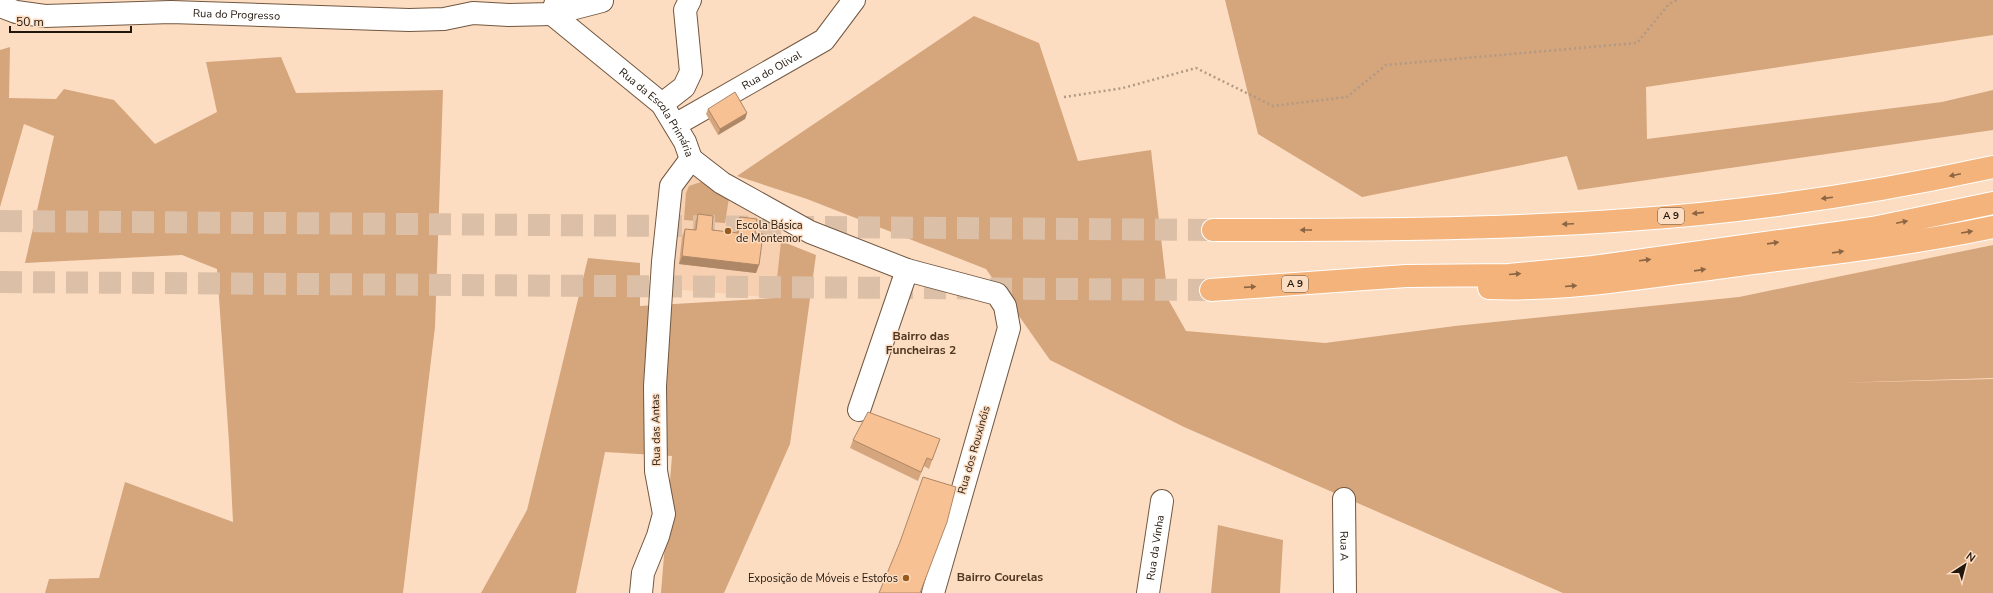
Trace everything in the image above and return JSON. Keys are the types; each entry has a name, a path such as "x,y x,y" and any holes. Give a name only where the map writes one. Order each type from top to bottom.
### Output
{"highway":[{"name":"A 9","path":"1213,230 1443,229 1628,220 1846,196 1922,182 1993,166"},
{"name":"A 9","path":"1211,290 1406,276 1510,275 1593,267 1865,229 1993,203"},
{"path":"1378,279 1448,287 1529,290 1590,285 1815,255 1993,228"}],"street":[{"path":"451,0 509,15 548,5 602,1"},
{"path":"662,104 684,87 691,72 685,10 690,0"},
{"name":"Rua do Olival","path":"676,125 824,40 854,0"},
{"name":"Rua da Escola Primária","path":"548,5 662,104 676,125 691,159 671,186 663,262"},
{"name":"Rua do Progresso","path":"0,6 16,12 45,16 171,12 245,7 263,16 409,20 444,19 475,6"},
{"path":"691,159 722,183 810,232 908,270 859,410"},
{"name":"Rua das Antas","path":"641,593 643,573 658,536 664,514 656,471 655,394 663,262"},
{"name":"Rua dos Rouxinóis","path":"908,270 997,294 1005,306 1009,328 933,593"},
{"name":"Rua A","path":"1344,499 1345,593"},
{"name":"Rua da Vinha","path":"1148,593 1162,501"}],"path":[{"path":"1064,97 1123,88 1196,68 1272,106 1347,97 1386,65 1638,43 1669,4 1677,0"}],"shaded area":[{"path":"1225,0 1993,0 1993,35 1646,87 1647,139 1942,102 1993,90 1993,130 1578,190 1567,156 1362,197 1258,134"},
{"path":"974,16 1039,43 1078,161 1151,150 1168,299 1186,331 1325,343 1455,326 1739,297 1993,245 1993,378 1836,383 1993,379 1993,593 1563,593 1184,427 1050,360 986,269 807,199 737,176"},
{"path":"10,47 9,98 56,99 64,89 114,100 155,144 217,112 206,62 281,57 296,93 443,90 435,327 403,593 45,593 49,579 99,578 125,482 233,522 229,442 217,269 182,255 25,263 54,136 24,124 0,207 0,50"},
{"name":"Escola Básica de Montemor","path":"696,174 783,222 776,298 672,289 669,287 678,188 690,175"},
{"path":"701,182 711,185 729,198 725,223 684,220 686,193 689,186"},
{"path":"781,241 816,255 790,444 724,593 661,593 672,456 605,452 576,593 481,593 527,510 588,258 640,263 640,306 775,298"},
{"path":"1218,525 1283,540 1280,593 1211,593"}],"building":[{"path":"735,92 747,113 720,129 708,109"},
{"path":"698,214 713,216 712,230 738,233 740,217 757,219 755,233 763,234 759,265 682,256 685,229 696,230"},
{"path":"868,412 940,439 932,460 927,458 921,472 853,440"},
{"path":"923,477 956,487 947,522 920,593 879,593 900,542"}],"tunnel":[{"path":"0,221 1213,230"},
{"path":"0,282 1211,290"}],"place":[{"name":"Escola Básica de Montemor","path":"728,231"},
{"name":"Exposição de Móveis e Estofos","path":"906,578"}],"district":[{"name":"Bairro das Funcheiras 2","path":"921,343"},
{"name":"Bairro Courelas","path":"1000,577"}]}
